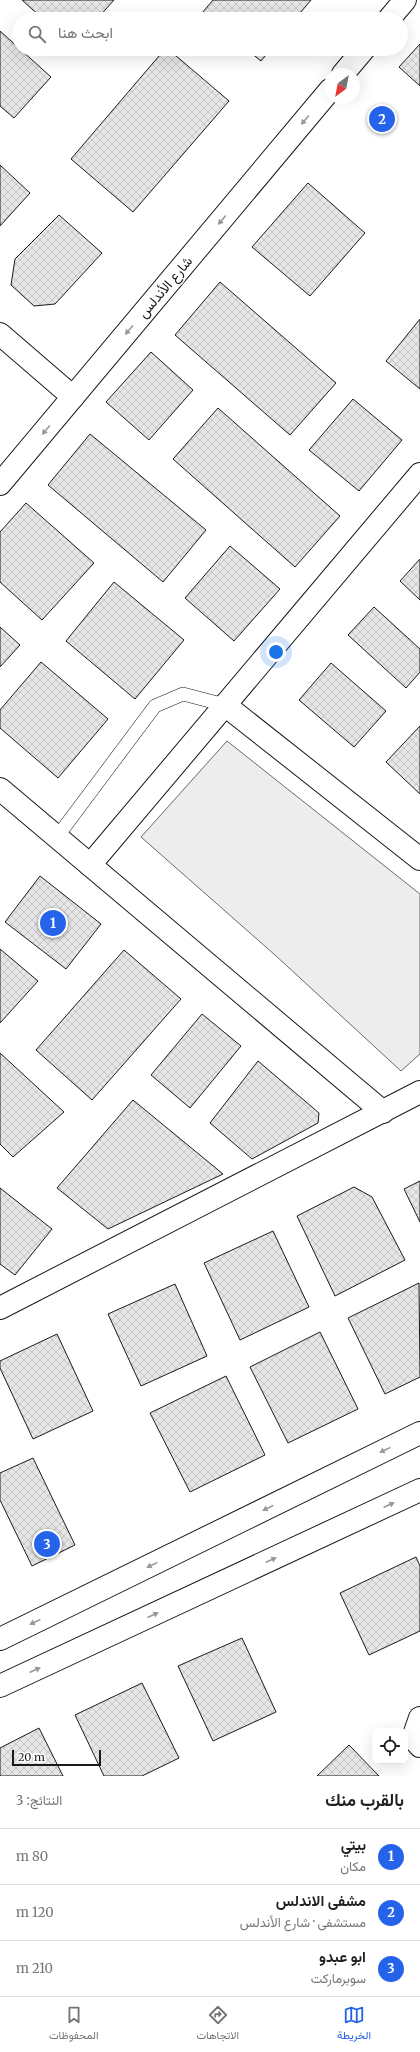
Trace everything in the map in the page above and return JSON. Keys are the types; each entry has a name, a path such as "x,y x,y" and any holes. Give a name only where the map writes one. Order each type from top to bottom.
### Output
{"street":[{"path":"395,12 405,0"},
{"path":"348,68 358,56"},
{"name":"شارع الأندلس","path":"0,484 324,97"},
{"path":"0,334 73,397"},
{"path":"90,865 420,474"},
{"path":"225,705 420,859"},
{"path":"0,789 383,1112"},
{"path":"0,1308 420,1092"},
{"path":"0,1639 420,1433"},
{"path":"0,1686 420,1490"},
{"path":"420,1718 413,1738 420,1746"}],"lane":[{"path":"57,837 155,706 183,694 225,705"}],"shaded area":[{"path":"227,741 420,894 420,1054 401,1071 275,955 141,837"}],"building":[{"path":"22,0 114,0 103,12 35,12"},
{"path":"213,0 311,0 301,12 203,12"},
{"path":"0,31 12,42 12,56 28,56 51,77 14,118 0,106"},
{"path":"420,44 420,86 399,67"},
{"path":"159,56 176,56 229,101 133,212 71,159"},
{"path":"255,56 265,56 261,61"},
{"path":"0,165 30,193 0,226"},
{"path":"308,183 365,233 310,296 252,247"},
{"path":"59,215 102,253 55,304 34,306 11,285 15,259"},
{"path":"220,282 336,383 290,435 175,335"},
{"path":"420,319 420,389 386,361"},
{"path":"151,352 193,390 149,440 106,402"},
{"path":"353,399 402,440 359,491 309,450"},
{"path":"218,408 340,516 295,567 173,459"},
{"path":"90,434 206,530 163,582 48,485"},
{"path":"26,503 94,563 42,620 0,582 0,532"},
{"path":"230,546 280,589 234,641 185,598"},
{"path":"420,559 420,600 400,581"},
{"path":"114,582 184,640 135,699 66,641"},
{"path":"374,607 420,649 420,672 406,688 348,635"},
{"path":"0,627 20,645 0,667"},
{"path":"41,662 108,719 58,778 0,728 0,710"},
{"path":"331,663 386,711 354,747 299,700"},
{"path":"420,726 420,794 386,762"},
{"path":"40,876 101,924 66,969 5,922"},
{"path":"0,949 38,981 0,1023"},
{"path":"124,950 181,999 92,1100 36,1050"},
{"path":"202,1014 241,1046 190,1108 151,1075"},
{"path":"0,1053 64,1112 13,1157 0,1144"},
{"path":"258,1061 319,1113 318,1123 252,1159 210,1123"},
{"path":"133,1100 223,1174 108,1229 57,1188"},
{"path":"420,1181 420,1222 404,1189"},
{"path":"354,1187 372,1197 405,1260 335,1296 297,1216"},
{"path":"0,1188 52,1229 15,1275 0,1264"},
{"path":"273,1231 309,1307 240,1340 204,1263"},
{"path":"419,1283 420,1377 385,1394 348,1318"},
{"path":"175,1284 207,1356 141,1386 108,1314"},
{"path":"320,1332 358,1409 288,1443 250,1367"},
{"path":"57,1334 93,1411 33,1439 0,1368 0,1361"},
{"path":"226,1376 265,1455 190,1492 150,1413"},
{"path":"33,1458 75,1545 32,1566 0,1500 0,1473"},
{"path":"416,1557 420,1566 420,1631 369,1655 340,1593"},
{"path":"242,1638 276,1712 213,1741 178,1666"},
{"path":"142,1683 179,1758 142,1776 104,1776 75,1715"},
{"path":"39,1728 63,1776 0,1776 0,1748"},
{"path":"349,1745 379,1776 317,1776"}],"place":[{"name":"مشفى الاندلس","path":"382,119"},
{"name":"بيتي","path":"53,923"},
{"name":"ابو عبدو","path":"47,1544"}]}
